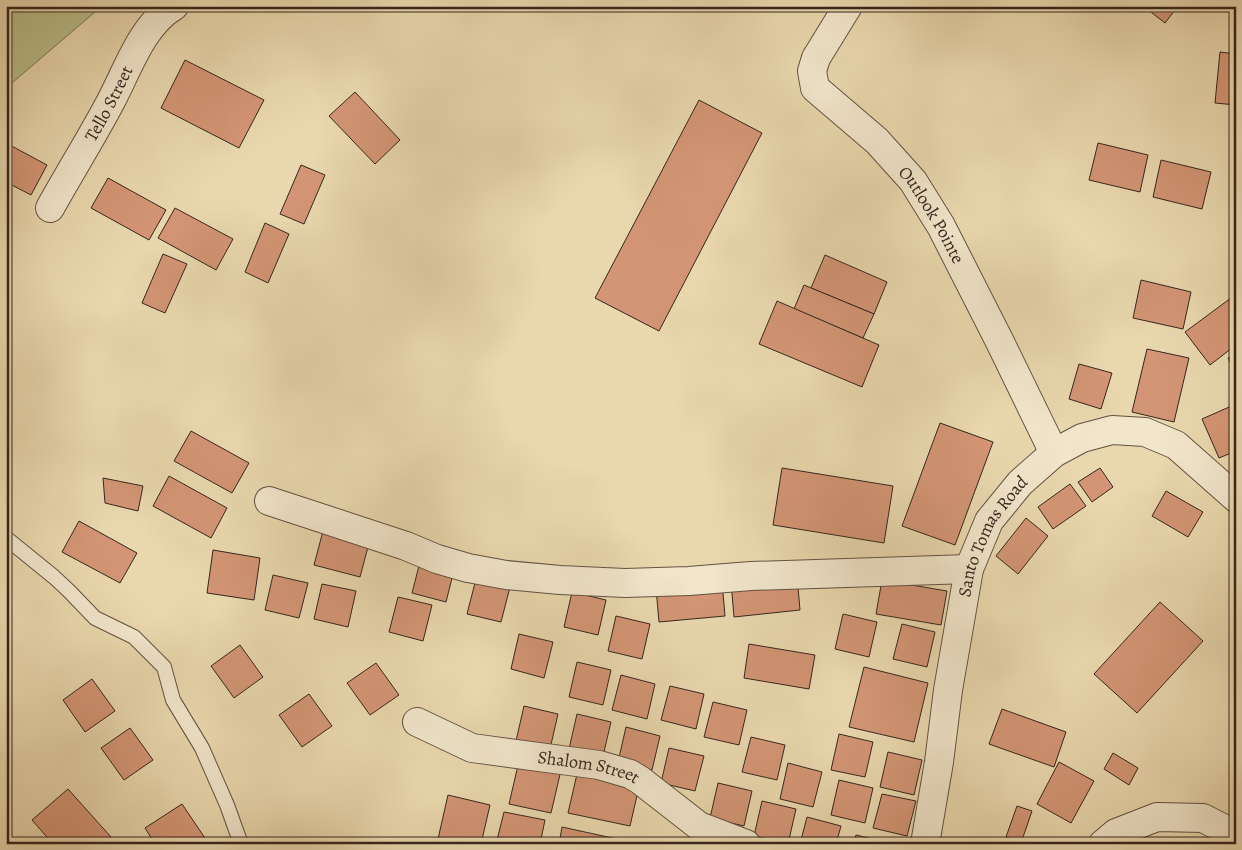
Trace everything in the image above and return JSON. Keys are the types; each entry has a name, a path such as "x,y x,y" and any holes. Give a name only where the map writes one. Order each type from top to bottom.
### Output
{"street":[{"name":"Tello Street","path":"50,208 111,102 149,28 174,6"},
{"name":"Outlook Pointe","path":"848,6 816,58 812,71 814,88 877,141 913,181 941,226 1054,453"},
{"name":"Santo Tomas Road","path":"925,844 939,762 948,690 969,569 990,521 1020,483 1054,453 1082,438 1112,430 1145,432 1176,446 1236,498"},
{"path":"269,500 406,546 437,560 506,575 625,584 689,582 751,576 969,569"},
{"name":"Shalom Street","path":"417,722 472,748 599,765 630,774 699,826 746,844"},
{"path":"1103,844 1116,833 1157,817 1203,818 1236,836"}],"lane":[{"path":"6,538 69,591 95,618 134,637 164,667 173,700 202,748 227,805 241,844"}],"green space":[{"path":"6,6 102,6 6,88"}],"building":[{"path":"1143,6 1178,6 1165,23"},
{"path":"1220,52 1236,54 1236,105 1215,103"},
{"path":"185,60 264,100 239,148 161,108"},
{"path":"355,92 400,140 375,164 329,116"},
{"path":"699,100 762,133 659,331 595,298"},
{"path":"6,143 47,165 31,195 6,182"},
{"path":"1098,143 1148,155 1140,192 1089,180"},
{"path":"1161,160 1211,172 1202,209 1153,197"},
{"path":"301,165 325,175 304,224 280,214"},
{"path":"108,178 166,210 149,240 91,208"},
{"path":"175,208 233,239 216,270 158,238"},
{"path":"265,223 289,234 268,283 245,272"},
{"path":"163,254 187,264 165,313 142,303"},
{"path":"825,255 887,282 874,314 811,288"},
{"path":"1141,280 1191,292 1183,329 1133,318"},
{"path":"804,285 874,314 863,338 794,309"},
{"path":"1235,295 1236,345 1210,365 1185,332"},
{"path":"777,301 879,345 862,387 759,344"},
{"path":"1147,349 1189,358 1174,422 1132,412"},
{"path":"1236,355 1236,374 1228,358"},
{"path":"1079,364 1112,373 1101,409 1069,399"},
{"path":"1236,404 1236,451 1219,458 1202,419"},
{"path":"940,423 993,442 955,545 902,526"},
{"path":"191,431 249,463 232,493 174,461"},
{"path":"782,468 893,486 884,543 773,525"},
{"path":"1100,468 1113,487 1092,502 1078,482"},
{"path":"169,476 227,508 211,538 153,506"},
{"path":"103,478 143,486 138,511 105,503"},
{"path":"1070,484 1086,506 1053,529 1038,507"},
{"path":"1166,491 1203,512 1188,537 1152,516"},
{"path":"1026,518 1048,536 1018,574 996,556"},
{"path":"79,521 137,553 120,583 62,552"},
{"path":"323,531 369,543 360,577 314,565"},
{"path":"213,550 260,558 254,600 207,593"},
{"path":"421,558 455,566 446,602 412,593"},
{"path":"273,575 308,583 299,618 265,610"},
{"path":"797,576 800,610 734,617 731,582"},
{"path":"476,579 510,587 501,622 467,614"},
{"path":"882,580 947,591 941,625 876,614"},
{"path":"722,582 725,616 659,622 656,588"},
{"path":"322,584 356,591 348,627 314,619"},
{"path":"572,592 606,600 598,635 564,627"},
{"path":"398,597 432,605 423,641 389,632"},
{"path":"1160,602 1203,641 1137,713 1094,674"},
{"path":"843,614 877,622 869,657 835,649"},
{"path":"616,616 650,624 642,659 608,651"},
{"path":"902,624 935,632 927,667 893,659"},
{"path":"519,634 553,642 544,678 511,669"},
{"path":"749,644 815,655 809,689 744,678"},
{"path":"240,645 263,677 234,698 211,666"},
{"path":"577,662 611,670 603,705 569,697"},
{"path":"376,663 399,695 370,715 347,683"},
{"path":"864,667 928,683 914,742 849,727"},
{"path":"621,675 655,684 647,719 612,710"},
{"path":"92,679 115,711 85,732 63,700"},
{"path":"670,686 704,694 696,729 661,720"},
{"path":"309,694 332,726 302,747 279,715"},
{"path":"713,702 747,710 739,745 704,737"},
{"path":"524,706 558,714 550,749 516,741"},
{"path":"1002,709 1066,732 1054,767 989,744"},
{"path":"577,714 611,722 603,756 569,749"},
{"path":"626,727 660,736 652,770 618,762"},
{"path":"130,728 153,760 124,780 101,748"},
{"path":"839,734 873,742 865,777 831,770"},
{"path":"751,737 785,745 777,780 742,772"},
{"path":"669,748 704,756 695,791 661,783"},
{"path":"888,752 922,760 914,795 880,787"},
{"path":"1113,753 1138,768 1129,785 1104,769"},
{"path":"519,761 561,770 551,813 509,804"},
{"path":"1059,762 1094,781 1071,823 1037,804"},
{"path":"788,763 822,772 813,807 780,799"},
{"path":"577,774 639,787 630,826 568,813"},
{"path":"839,780 873,788 865,823 831,815"},
{"path":"718,783 752,791 744,826 710,818"},
{"path":"68,789 111,837 103,844 53,844 32,820"},
{"path":"882,794 916,801 907,836 873,828"},
{"path":"448,795 490,805 481,844 461,844 438,839"},
{"path":"762,801 796,809 788,844 754,836"},
{"path":"182,804 209,844 155,844 145,828"},
{"path":"1017,806 1032,811 1021,843 1006,837"},
{"path":"504,812 545,820 540,844 496,844"},
{"path":"807,817 841,826 836,844 800,844"},
{"path":"562,827 617,839 616,844 559,844"},
{"path":"856,835 890,843 890,844 853,844"}]}
